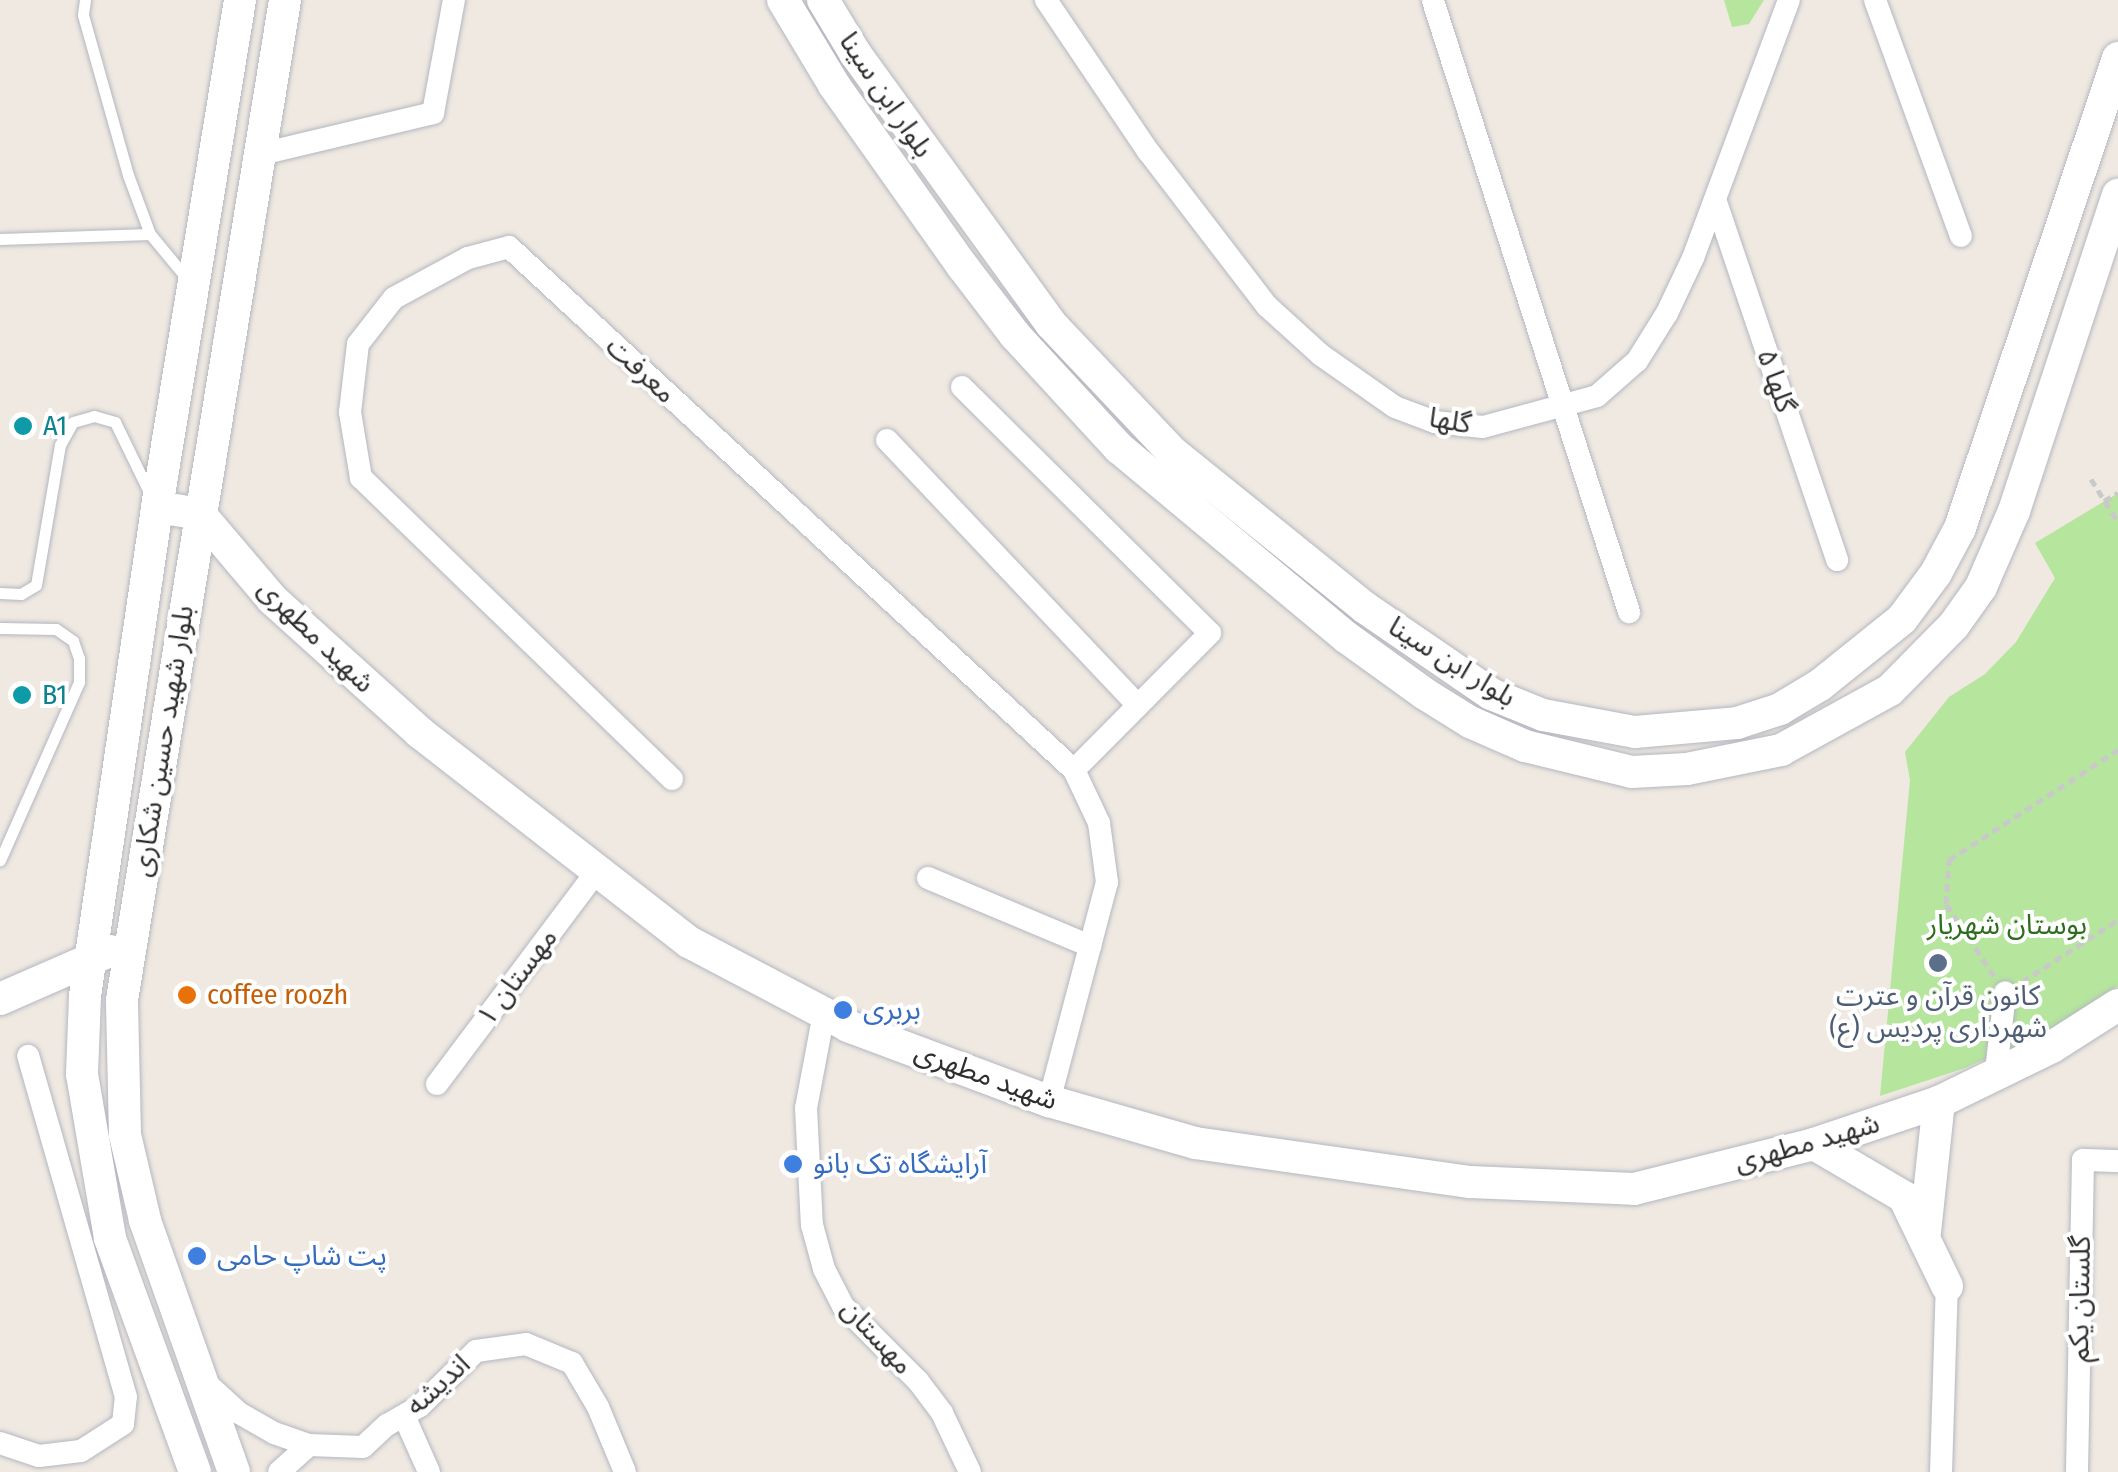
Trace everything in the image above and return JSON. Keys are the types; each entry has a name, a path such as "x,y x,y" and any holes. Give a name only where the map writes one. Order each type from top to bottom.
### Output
{"main road":[{"name":"بلوار شهید حسین شکاری","path":"195,1472 110,1238 82,1074 85,996 94,955 156,507 240,0"},
{"name":"بلوار شهید حسین شکاری","path":"234,1472 146,1220 125,1135 122,1000 256,155 286,0"},
{"name":"بلوار ابن سینا","path":"784,0 834,85 963,267 1015,335 1118,448 1332,626 1425,694 1470,722 1525,746 1632,772 1687,769 1781,750 1890,690 1954,625 1981,587 2014,511 2118,195"},
{"name":"بلوار ابن سینا","path":"823,0 866,68 1051,324 1172,452 1364,607 1491,694 1543,715 1635,732 1692,730 1780,709 1820,685 1902,618 1936,573 1960,528 2118,58"},
{"path":"156,507 200,514"},
{"name":"شهید مطهری","path":"200,514 272,599 408,722 689,942 824,1013 1049,1100 1195,1143 1470,1182 1634,1189 1814,1144 1939,1102 2052,1047 2118,1005"},
{"path":"0,999 94,955 129,946"},
{"path":"1925,1232 1939,1102"},
{"path":"1814,1144 1904,1198 1925,1232 1947,1286"}],"street":[{"path":"256,155 433,113 454,0"},
{"name":"گلها","path":"1046,0 1208,232 1268,306 1320,355 1395,407 1435,422 1484,427 1597,396 1636,361 1667,314 1716,202 1790,0"},
{"path":"1875,0 1962,236"},
{"path":"1432,1 1629,612"},
{"name":"گلها ۵","path":"1716,202 1837,560"},
{"name":"معرفت","path":"672,778 361,478 350,412 358,344 394,298 468,258 508,247 1074,770 1099,823 1107,882 1049,1100"},
{"path":"962,387 1210,633 1074,770"},
{"path":"887,440 1138,705"},
{"name":"مهستان ۱","path":"437,1084 598,871"},
{"path":"928,878 1090,946"},
{"path":"1996,1071 2005,993"},
{"name":"مهستان","path":"824,1013 806,1108 812,1225 824,1268 843,1306 918,1381 942,1413 970,1472"},
{"path":"0,1443 39,1456 81,1451 123,1424 126,1397 28,1056"},
{"name":"گلستان یکم","path":"2077,1472 2083,1160 2118,1161"},
{"path":"1941,1472 1947,1286"},
{"name":"اندیشه","path":"202,1379 240,1412 274,1433 309,1445 363,1448 386,1425 404,1418 476,1351 526,1344 572,1363 598,1407 624,1472"},
{"path":"404,1418 429,1472"},
{"path":"279,1472 309,1445"}],"lane":[{"path":"74,0 83,15 128,175 150,234 192,284"},
{"path":"83,15 85,0"},
{"path":"0,238 150,234"},
{"path":"0,593 21,594 36,586 60,445 72,422 94,416 114,422 156,507"},
{"path":"0,628 56,629 73,641 79,658 79,682 0,860"}],"path":[{"path":"2091,480 2118,522"},
{"path":"2104,500 2118,492"},
{"path":"2118,750 1949,860 1946,904 2005,993 2118,920"}],"green space":[{"path":"1724,0 1764,0 1749,24 1732,27"},
{"name":"بوستان شهریار","path":"2118,493 2118,986 2051,1031 1965,1068 1880,1096 1910,780 1905,752 1949,697 1985,674 2016,642 2055,578 2035,543"}],"place":[{"name":"A1","path":"23,426"},
{"name":"B1","path":"22,695"},
{"name":"کانون قرآن و عترت (ع) شهرداری پردیس","path":"1938,963"},
{"name":"coffee roozh","path":"187,995"},
{"name":"بربری","path":"843,1010"},
{"name":"آرایشگاه تک بانو","path":"793,1164"},
{"name":"پت شاپ حامی","path":"197,1256"}]}
